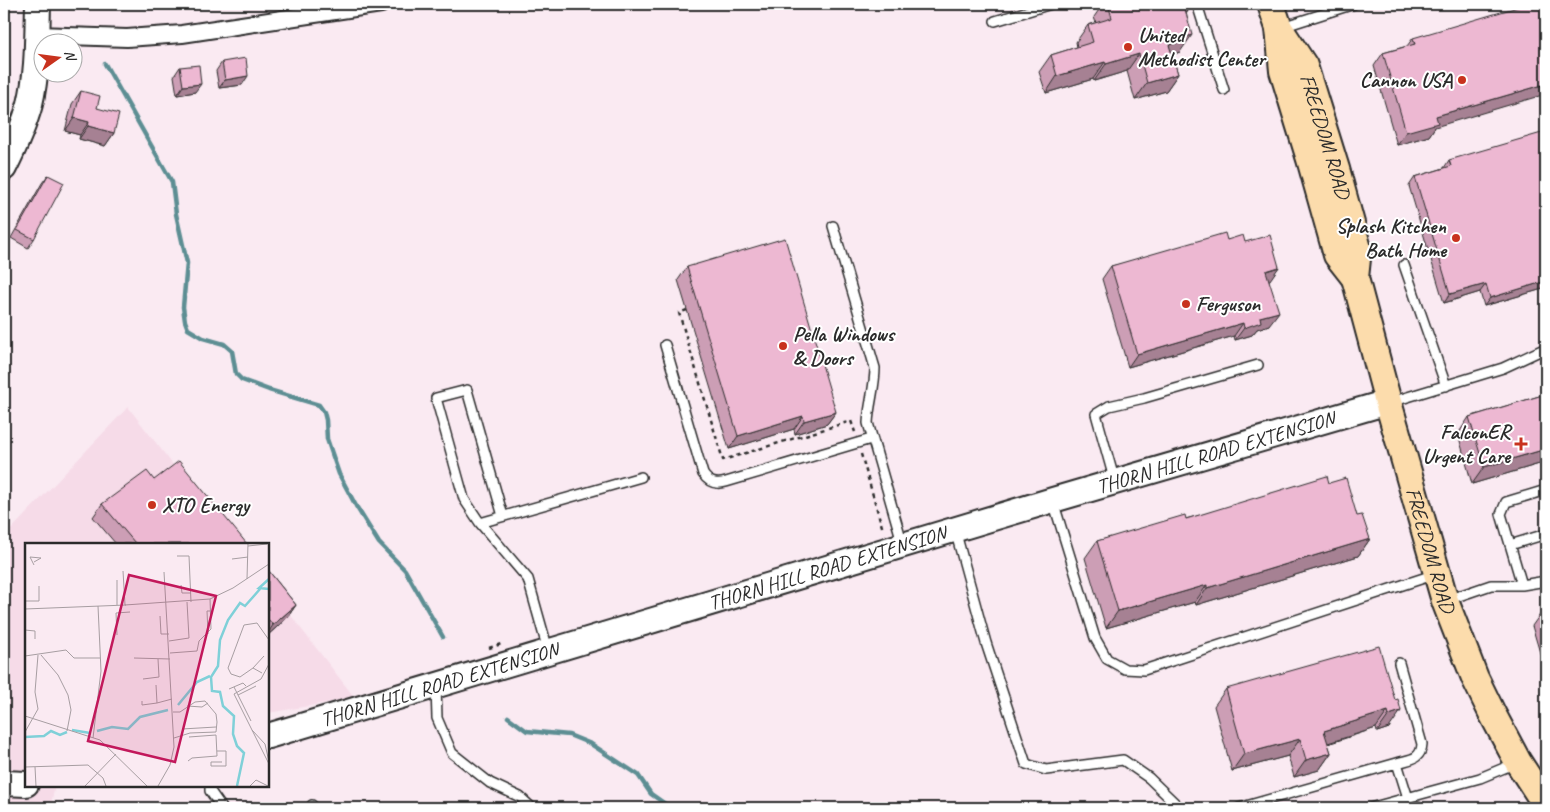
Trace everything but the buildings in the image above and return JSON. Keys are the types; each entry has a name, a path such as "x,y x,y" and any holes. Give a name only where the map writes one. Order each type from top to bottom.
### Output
{"main road":[{"name":"FREEDOM ROAD","path":"1271,4 1279,28 1304,66 1323,125 1358,249 1355,278 1445,601 1475,678 1493,715 1518,762 1546,805"}],"street":[{"path":"37,32 38,4"},
{"path":"82,36 127,38 182,34 382,4"},
{"path":"4,168 13,150 30,104 33,82"},
{"name":"THORN HILL ROAD EXTENSION","path":"269,736 1053,500 1388,402"},
{"path":"4,784 25,784"}],"lane":[{"path":"995,21 1051,4"},
{"path":"1197,4 1224,90"},
{"path":"1279,28 1354,4"},
{"path":"833,226 875,368 875,379 868,411 868,423 871,439 903,545"},
{"path":"1404,264 1446,386"},
{"path":"665,345 703,474 706,480 712,483 719,484 871,439"},
{"path":"1388,402 1503,368 1546,348"},
{"path":"1115,482 1096,414 1109,406 1258,365"},
{"path":"503,516 468,390 436,398 464,499 480,523 528,579 549,652"},
{"path":"480,523 641,477"},
{"path":"1522,585 1501,514 1506,502 1546,490"},
{"path":"1053,500 1095,638 1106,659 1125,669 1144,670 1436,573"},
{"path":"955,530 986,643 1026,764 1046,770 1124,760 1148,778 1180,808"},
{"path":"1510,546 1546,534"},
{"path":"1445,601 1491,585 1522,585 1546,581"},
{"path":"1239,808 1418,756 1422,751 1422,744 1399,663"},
{"path":"436,685 437,718 452,752 490,783 520,797 532,808"},
{"path":"1370,808 1480,778 1518,762"},
{"path":"1397,763 1408,798"},
{"path":"210,787 210,791 222,808"},
{"path":"520,797 521,808"}],"path":[{"path":"687,310 678,313 724,460 851,420 884,530"}],"shaded area":[{"path":"128,407 234,543 25,543 25,787 55,787 50,808 4,808 4,537"},
{"path":"269,587 355,698 269,713"}],"waterway":[{"path":"105,64 172,182 176,214 187,263 183,307 188,329 203,338 224,344 232,351 236,374 242,380 319,405 324,412 327,439 339,474 356,506 379,543 405,570 443,637"},
{"path":"508,717 527,731 569,735 591,744 638,775 651,794 671,808"}],"place":[{"name":"United Methodist Center","path":"1128,47"},
{"name":"Cannon USA","path":"1462,80"},
{"name":"Splash Kitchen Bath Home","path":"1456,238"},
{"name":"Ferguson","path":"1186,304"},
{"name":"Pella Windows & Doors","path":"783,346"},
{"name":"FalconER Urgent Care","path":"1521,444"},
{"name":"XTO Energy","path":"152,505"}]}
